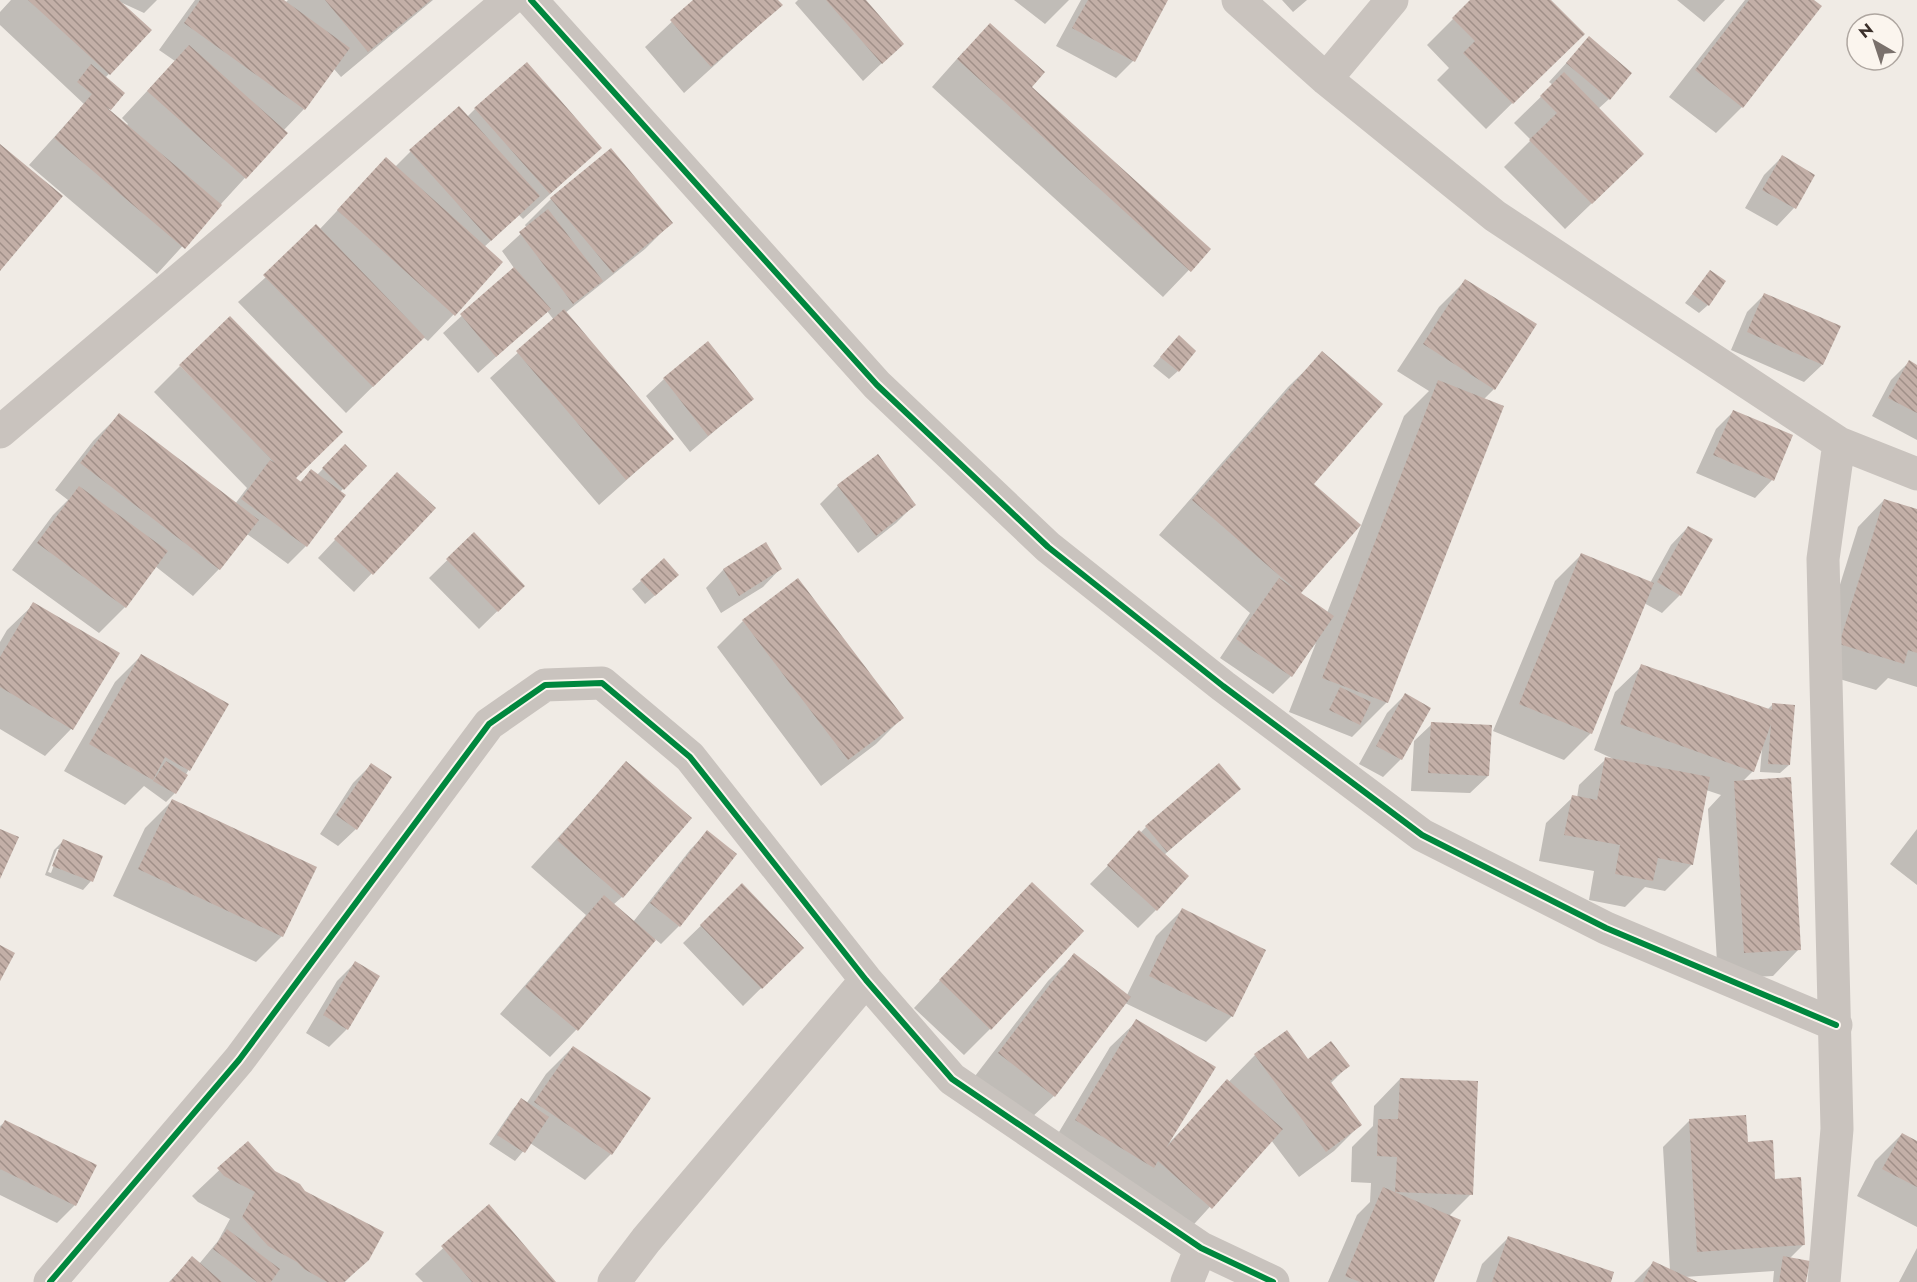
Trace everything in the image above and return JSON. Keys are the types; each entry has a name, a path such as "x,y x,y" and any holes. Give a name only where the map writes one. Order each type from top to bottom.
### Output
{"street":[{"path":"0,432 509,0"},
{"path":"531,0 877,385 1047,547 1223,686 1422,835 1606,928 1836,1025"},
{"path":"1238,0 1326,79 1495,216 1839,443 1917,474"},
{"path":"1326,79 1392,0"},
{"path":"1824,1282 1837,1129 1823,559 1839,443"},
{"path":"50,1282 239,1060 489,724 545,685 602,683 690,757 866,980 952,1079 1202,1248 1273,1282"},
{"path":"614,1282 646,1240 866,980"},
{"path":"1187,1282 1202,1248"}],"building":[{"path":"28,0 119,0 152,30 110,75"},
{"path":"200,0 284,0 350,48 305,110 184,23"},
{"path":"325,0 431,0 368,52"},
{"path":"693,0 778,0 783,5 711,67 670,20"},
{"path":"826,0 866,0 904,44 882,64"},
{"path":"1088,0 1168,0 1135,62 1072,28"},
{"path":"1470,0 1551,0 1585,34 1513,104 1463,53 1475,41 1452,18"},
{"path":"1749,0 1814,0 1822,6 1743,108 1695,70"},
{"path":"990,23 1045,72 1032,87 1211,249 1191,272 957,59"},
{"path":"1589,36 1632,73 1610,100 1566,63"},
{"path":"189,45 288,133 246,179 147,91"},
{"path":"527,62 602,148 550,194 474,108"},
{"path":"91,64 125,93 111,110 105,106 222,205 185,249 54,138 92,94 77,82"},
{"path":"1564,72 1644,154 1592,204 1529,140 1557,113 1540,96"},
{"path":"459,106 540,196 491,241 409,150"},
{"path":"0,144 63,196 0,271"},
{"path":"611,148 673,223 613,273 550,198"},
{"path":"1782,155 1815,175 1796,209 1762,190"},
{"path":"386,157 503,262 455,316 337,210"},
{"path":"548,209 603,281 573,304 519,232"},
{"path":"316,224 425,337 373,387 263,275"},
{"path":"514,267 551,309 496,357 460,314"},
{"path":"1710,270 1726,281 1709,306 1692,294"},
{"path":"1465,279 1537,324 1495,390 1423,344"},
{"path":"1764,293 1841,326 1823,365 1747,332"},
{"path":"564,309 674,439 626,480 516,351"},
{"path":"230,316 343,432 296,478 301,482 311,469 346,495 307,547 241,499 270,460 275,463 179,365"},
{"path":"1179,335 1196,351 1179,372 1160,357"},
{"path":"708,341 754,399 708,436 663,378"},
{"path":"1322,351 1383,404 1314,484 1361,525 1301,593 1334,616 1292,677 1236,639 1279,578 1296,590 1192,500"},
{"path":"1909,360 1917,365 1917,413 1888,398"},
{"path":"1438,380 1504,406 1388,703 1322,678"},
{"path":"1733,410 1793,435 1774,481 1713,455"},
{"path":"119,413 259,520 220,570 80,463"},
{"path":"345,444 367,466 344,490 322,468"},
{"path":"878,454 916,505 876,536 837,485"},
{"path":"397,472 436,508 373,575 334,539"},
{"path":"79,486 168,551 126,608 37,543"},
{"path":"1884,499 1917,509 1917,653 1908,650 1904,664 1839,644"},
{"path":"1688,526 1713,539 1681,596 1657,582"},
{"path":"474,532 525,586 498,612 446,559"},
{"path":"766,542 782,569 739,596 723,569"},
{"path":"1581,553 1654,583 1592,734 1519,704"},
{"path":"664,558 679,575 655,596 640,580"},
{"path":"798,578 904,718 848,760 742,620"},
{"path":"33,602 120,653 73,730 0,687 0,657"},
{"path":"141,654 229,704 190,771 165,757 153,780 89,744"},
{"path":"1641,664 1772,710 1772,703 1795,705 1790,765 1768,764 1771,724 1754,772 1620,724"},
{"path":"1340,687 1371,702 1360,725 1329,710"},
{"path":"1405,693 1431,708 1402,760 1376,746"},
{"path":"1431,722 1492,725 1489,776 1428,773"},
{"path":"1605,757 1710,777 1693,865 1658,858 1653,881 1615,874 1620,845 1564,835 1572,795 1597,800"},
{"path":"166,761 188,775 176,794 153,781"},
{"path":"626,761 692,818 623,898 557,840"},
{"path":"371,763 392,777 357,830 336,815"},
{"path":"1219,763 1241,789 1167,852 1145,826"},
{"path":"1791,777 1801,950 1744,953 1734,781"},
{"path":"172,799 317,867 283,937 138,869"},
{"path":"0,829 19,837 0,879"},
{"path":"707,830 737,854 680,927 650,903"},
{"path":"1139,830 1189,876 1157,911 1107,865"},
{"path":"63,839 103,856 93,882 52,866"},
{"path":"1032,882 1084,931 991,1030 939,980"},
{"path":"742,883 804,948 762,989 700,925"},
{"path":"604,895 656,940 578,1031 525,987"},
{"path":"1182,908 1266,950 1233,1017 1149,976"},
{"path":"0,945 15,953 0,981"},
{"path":"1074,953 1131,997 1055,1097 998,1053"},
{"path":"355,961 380,976 348,1030 323,1015"},
{"path":"1136,1019 1216,1067 1166,1148 1227,1079 1283,1129 1212,1209 1158,1161 1154,1168 1075,1120"},
{"path":"1287,1030 1308,1059 1331,1041 1350,1066 1330,1081 1362,1125 1326,1152 1254,1054"},
{"path":"573,1046 651,1098 612,1155 534,1102"},
{"path":"1400,1078 1478,1081 1473,1195 1395,1192 1397,1157 1377,1156 1378,1119 1398,1119"},
{"path":"521,1098 549,1117 525,1153 497,1135"},
{"path":"1746,1115 1748,1142 1773,1140 1775,1179 1801,1177 1805,1245 1697,1252 1689,1119"},
{"path":"5,1120 97,1165 76,1206 0,1169 0,1129"},
{"path":"1902,1133 1917,1141 1917,1187 1882,1169"},
{"path":"248,1141 275,1171 300,1184 305,1191 384,1232 369,1260 344,1282 327,1282 304,1269 297,1262 268,1246 242,1217 255,1192 224,1176 217,1168"},
{"path":"1383,1187 1461,1220 1434,1282 1360,1282 1345,1276"},
{"path":"489,1204 556,1282 472,1282 441,1246"},
{"path":"227,1229 280,1269 271,1282 257,1282 213,1249"},
{"path":"1508,1236 1614,1272 1611,1282 1492,1282"},
{"path":"192,1256 222,1282 170,1282"},
{"path":"1783,1256 1810,1261 1806,1282 1779,1282"},
{"path":"1653,1261 1698,1282 1643,1282"}],"cycle path":[{"path":"531,0 877,385 1048,547 1223,686 1422,835 1606,928 1836,1025"},
{"path":"50,1282 239,1060 489,724 545,685 602,683 690,757 866,980 952,1079 1201,1248 1273,1282"}]}
